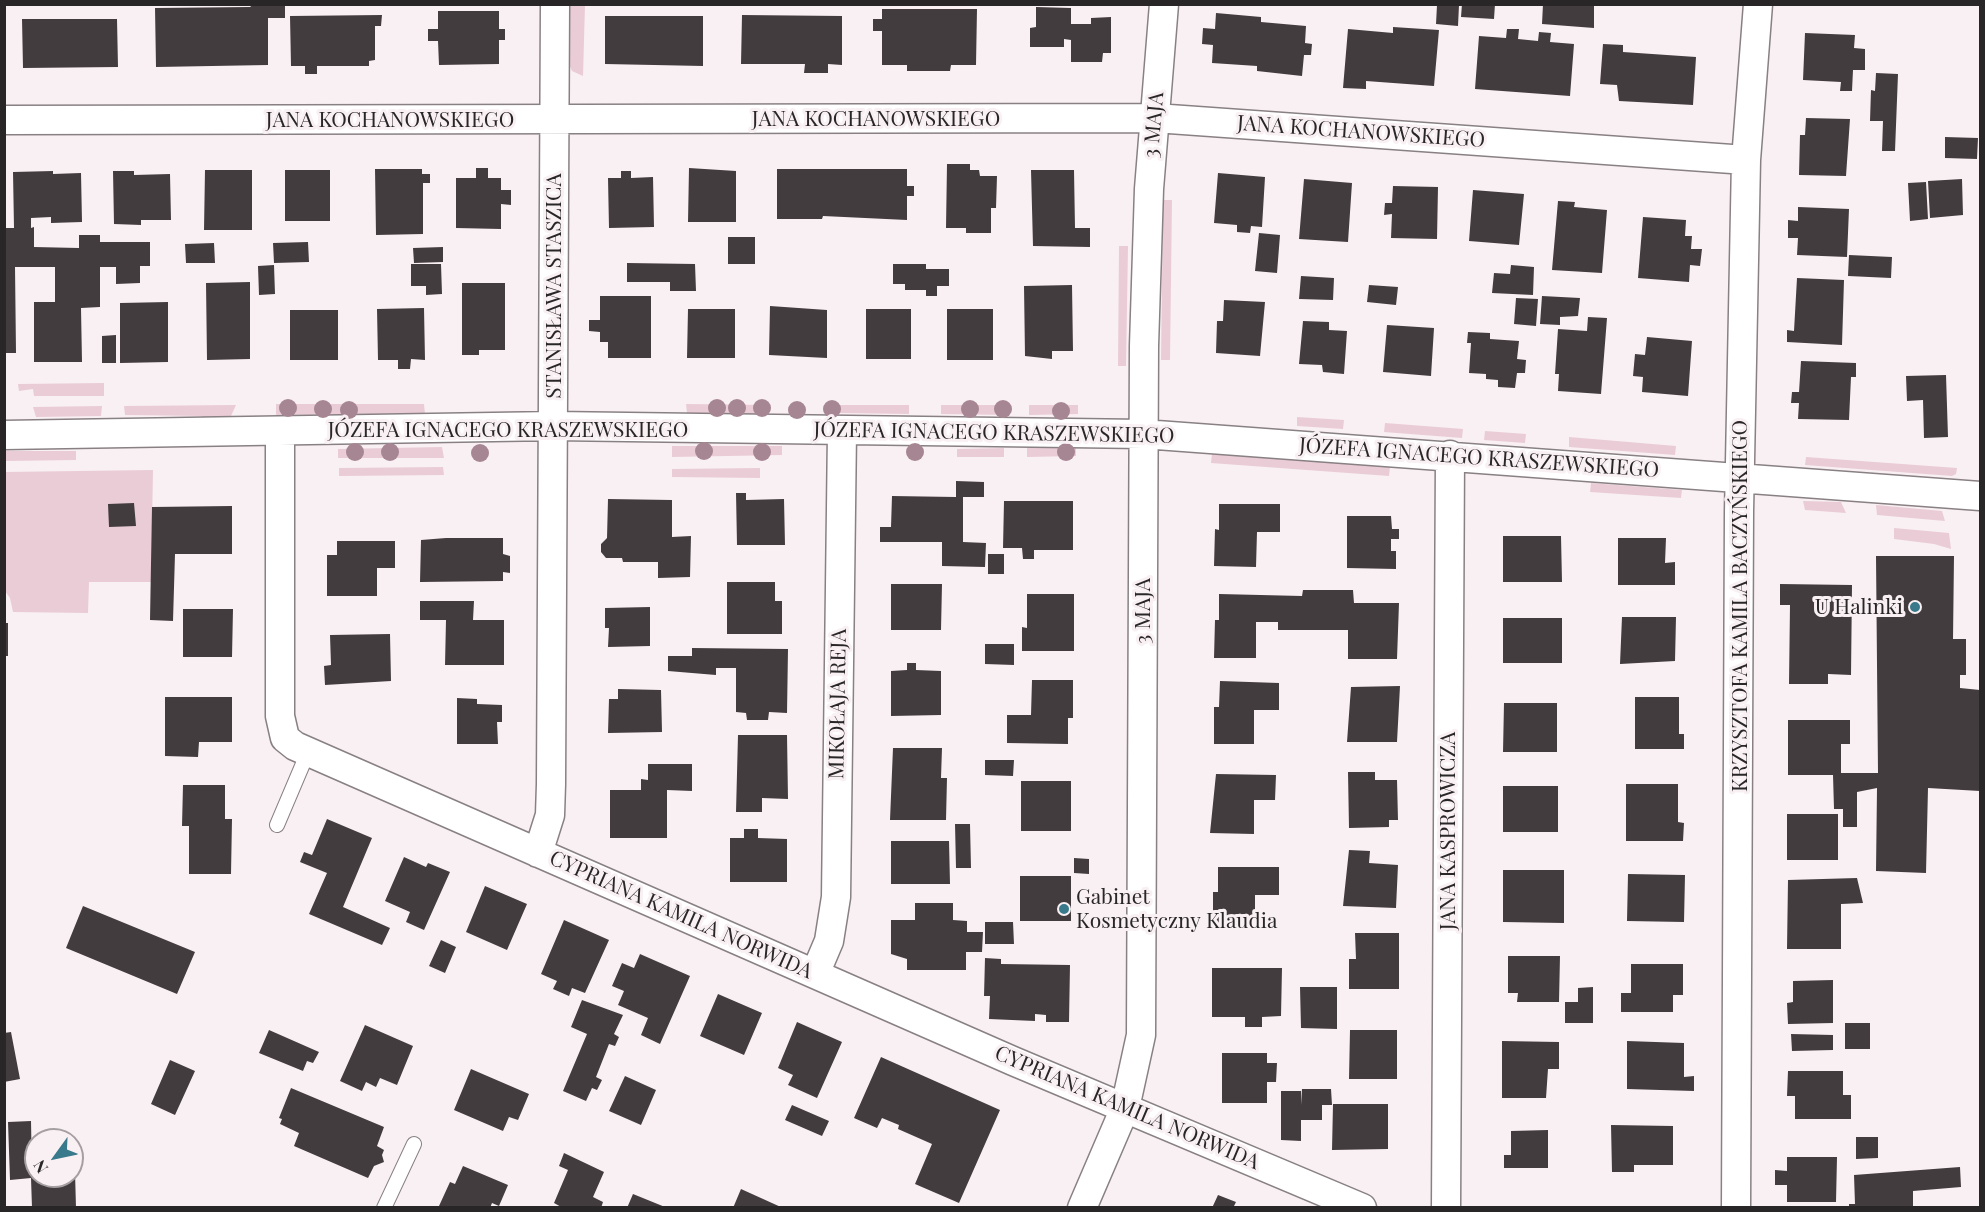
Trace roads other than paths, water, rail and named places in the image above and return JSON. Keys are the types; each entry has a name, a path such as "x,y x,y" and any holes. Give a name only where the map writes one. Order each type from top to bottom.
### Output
{"street":[{"name":"STANISŁAWA STASZICA","path":"538,853 550,815 551,784 555,4"},
{"name":"3 MAJA","path":"1082,1208 1125,1108 1141,1035 1143,434 1149,189 1164,4"},
{"name":"KRZYSZTOFA KAMILA BACZYŃSKIEGO","path":"1736,1208 1740,478 1746,160 1758,4"},
{"name":"JANA KOCHANOWSKIEGO","path":"4,120 1155,118 1746,160"},
{"name":"JÓZEFA IGNACEGO KRASZEWSKIEGO","path":"4,435 554,426 1143,434 1980,496"},
{"name":"MIKOŁAJA REJA","path":"815,974 829,942 836,897 842,431"},
{"name":"CYPRIANA KAMILA NORWIDA","path":"280,432 280,727 285,738 308,752 815,974 1362,1208"},
{"name":"JANA KASPROWICZA","path":"1446,1208 1450,455"}],"lane":[{"path":"277,825 308,752"},
{"path":"384,1208 414,1144"}],"place":[{"name":"U Halinki","path":"1915,607"},
{"name":"Gabinet Kosmetyczny Klaudia","path":"1064,909"}]}
